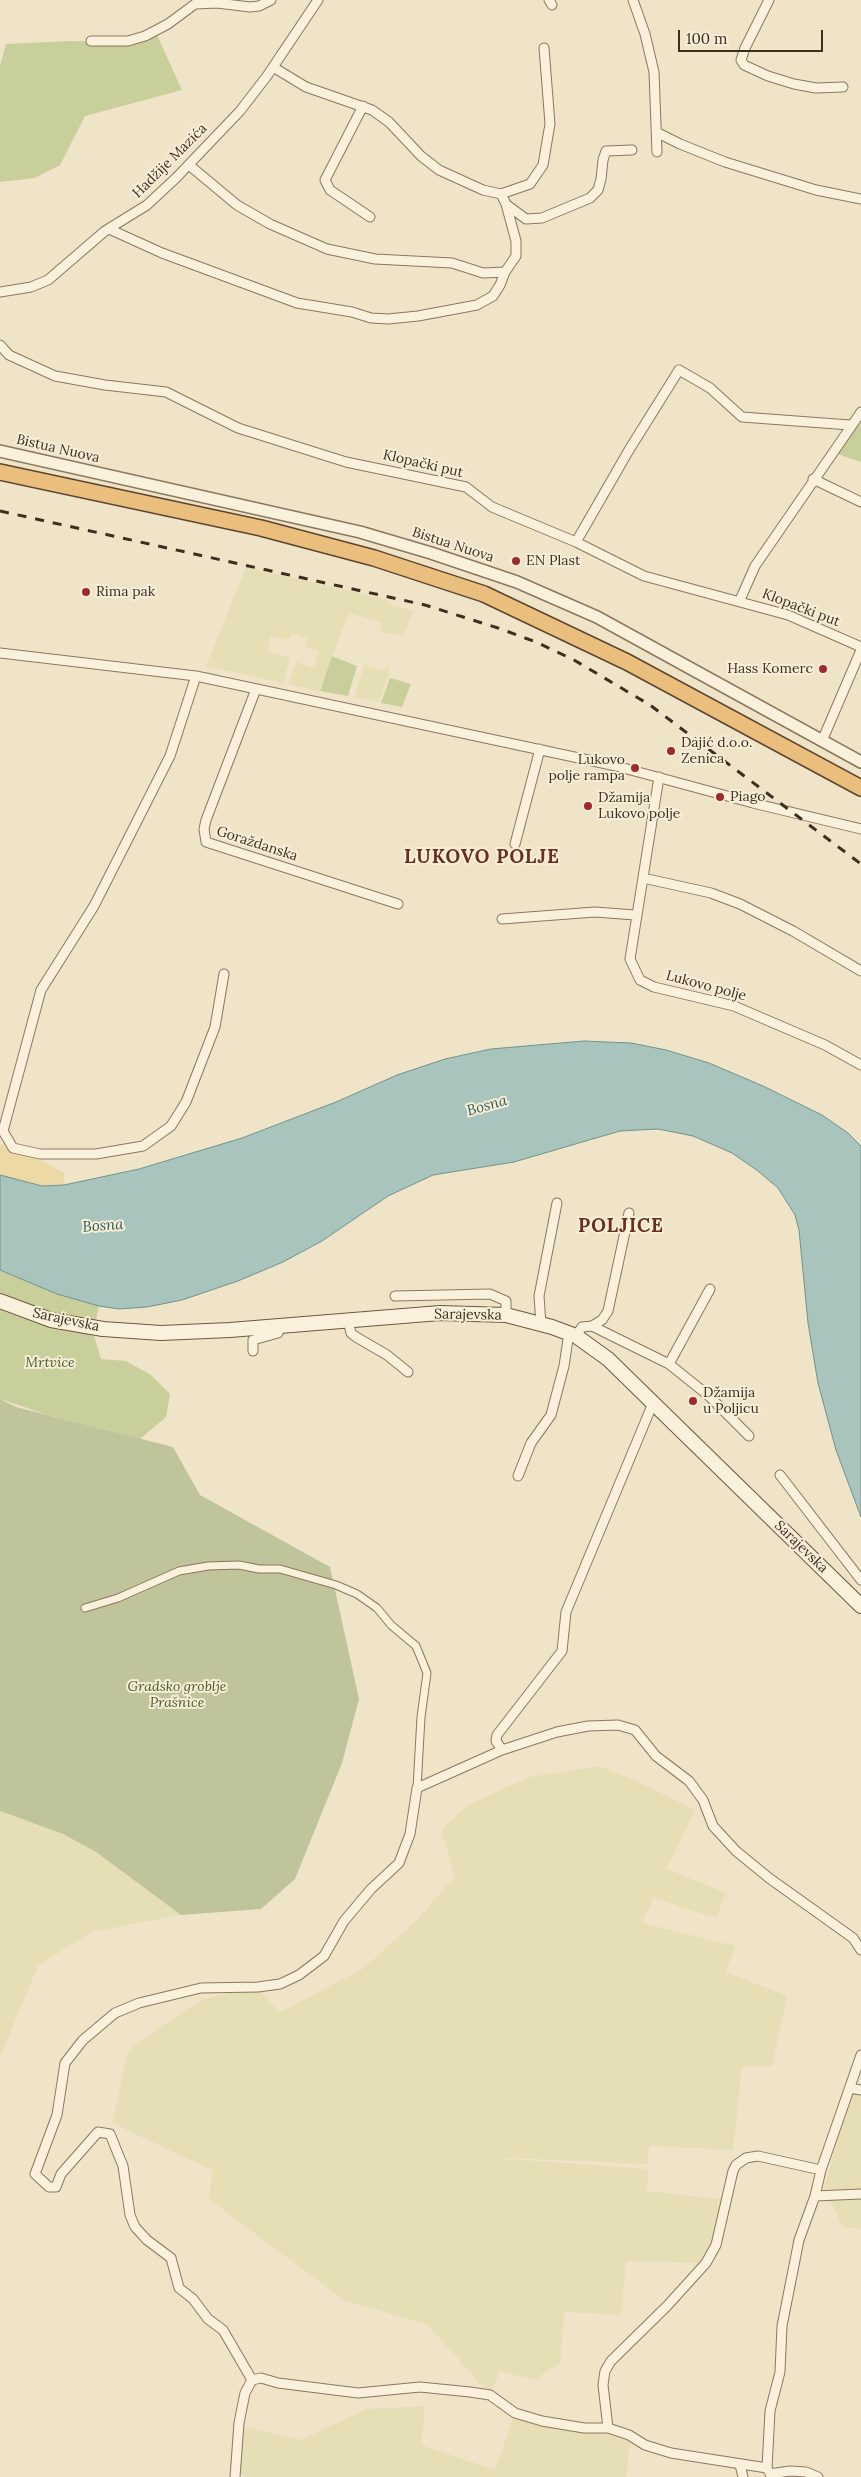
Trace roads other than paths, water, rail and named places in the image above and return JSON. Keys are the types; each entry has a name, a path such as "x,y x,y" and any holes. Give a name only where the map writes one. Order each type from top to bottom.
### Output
{"highway":[{"path":"0,472 261,528 374,558 484,594 627,662 861,788"}],"main road":[{"name":"Sarajevska","path":"0,1301 51,1320 103,1329 161,1333 280,1326 440,1313 506,1315 573,1335 608,1359 861,1606"}],"street":[{"path":"91,41 128,41 145,36 168,24 194,4 208,1 250,7 259,6 271,0"},
{"name":"Hadžije Mazića","path":"0,292 31,287 48,280 109,229 147,205 189,165 240,111 273,67 318,0"},
{"path":"633,0 645,34 654,72 657,152"},
{"path":"769,0 745,48 741,60 744,65 768,76 794,84 816,88 843,87"},
{"path":"273,67 306,87 339,100 363,106 389,122 421,156 439,170 483,190 501,194 530,184 543,165 550,124 544,48"},
{"path":"363,106 325,180 330,190 370,217"},
{"path":"656,132 724,162 816,190 861,199"},
{"path":"506,204 526,219 542,218 590,198 598,190 601,179 602,160 606,151 632,150"},
{"path":"189,165 208,183 237,205 270,224 328,249 375,260 452,263 483,272 505,272"},
{"path":"109,229 162,253 297,303 345,310 371,318 418,316 477,305 492,296 500,285 505,272 516,256 516,242 506,204 501,194"},
{"name":"Klopački put","path":"0,345 9,355 55,376 105,385 166,392 247,431 346,462 466,487 492,507 576,542 644,576 719,597 740,600 788,615 861,648"},
{"path":"576,542 628,450 679,370 710,388 742,417 855,422"},
{"path":"740,600 755,566 861,412"},
{"name":"Bistua Nuova","path":"0,452 360,532 431,553 517,582 597,617 861,762"},
{"path":"813,480 861,502"},
{"path":"822,741 861,648"},
{"path":"0,653 196,676 540,749 660,777 861,829"},
{"path":"196,676 170,756 94,906 59,959 42,990 3,1131 13,1148 40,1154 96,1154 143,1146 171,1126 186,1102 215,1027 224,974"},
{"name":"Goraždanska","path":"256,689 206,820 204,829 206,842 398,904"},
{"path":"516,844 540,749"},
{"name":"Lukovo polje","path":"660,777 635,916 630,959 640,980 654,987 734,1006 826,1045 861,1065"},
{"path":"643,878 711,893 740,904 794,932 861,971"},
{"path":"502,919 595,912 635,916"},
{"path":"541,1324 540,1296 557,1203"},
{"path":"592,1326 602,1320 608,1310 629,1213"},
{"path":"668,1364 710,1289"},
{"path":"395,1296 490,1294 506,1301 506,1315"},
{"path":"348,1321 351,1333 387,1355 408,1372"},
{"path":"253,1351 254,1340 278,1334 280,1326"},
{"path":"518,1476 531,1443 552,1415 573,1335 582,1326 592,1326 668,1364 709,1396 749,1436"},
{"path":"502,1750 496,1741 497,1735 562,1651 566,1612 653,1402"},
{"path":"780,1475 861,1580"},
{"path":"85,1608 118,1598 179,1571 208,1566 239,1565 259,1568 280,1568 336,1585 357,1594 377,1608 391,1624 416,1646 427,1673 421,1717 417,1788 410,1834 399,1863 372,1889 344,1921 324,1956 299,1975 280,1984 258,1987 201,1988 139,2003 115,2013 83,2040 65,2063 57,2115 35,2174 49,2186 56,2187 61,2174 98,2132 110,2134 123,2166 130,2215 135,2227 147,2240 171,2258 179,2288 193,2299 208,2318 223,2330 252,2380"},
{"path":"417,1788 502,1750 557,1732 588,1726 618,1725 636,1730 656,1756 689,1781 703,1800 713,1826 736,1851 769,1878 853,1938 861,1950"},
{"path":"769,2473 770,2411 780,2372 782,2326 799,2240 861,2055"},
{"path":"850,2088 861,2090"},
{"path":"608,2428 604,2399 605,2371 611,2361 667,2306 706,2262 716,2245 728,2200 729,2182 736,2164 746,2158 758,2156 821,2170"},
{"path":"815,2196 861,2194"},
{"path":"235,2477 238,2423 245,2393 252,2380 261,2378 278,2383 358,2393 420,2387 490,2395 515,2413 542,2421 584,2428 608,2428 672,2453 740,2465 769,2473 806,2472 818,2477"},
{"path":"740,2465 743,2477"}],"water":[{"name":"Bosna","path":"584,1041 631,1043 666,1050 709,1063 763,1086 822,1115 848,1133 861,1146 861,1517 836,1450 818,1383 808,1323 799,1230 795,1215 778,1188 758,1171 732,1153 693,1136 658,1129 620,1131 514,1162 433,1175 388,1196 322,1241 283,1262 238,1281 182,1300 147,1307 119,1309 99,1306 57,1294 0,1270 0,1175 42,1186 64,1185 139,1169 242,1138 336,1102 397,1075 445,1059 491,1049"}],"railway":[{"path":"0,511 425,605 536,642 574,660 650,705 861,864"}],"place":[{"name":"EN Plast","path":"516,561"},
{"name":"Rima pak","path":"86,592"},
{"name":"Hass Komerc","path":"823,669"},
{"name":"Dajić d.o.o. Zenica","path":"671,751"},
{"name":"Lukovo polje rampa","path":"635,768"},
{"name":"Piago","path":"720,797"},
{"name":"Džamija Lukovo polje","path":"588,806"},
{"name":"Džamija u Poljicu","path":"693,1401"}],"district":[{"name":"LUKOVO POLJE","path":"482,858"},
{"name":"POLJICE","path":"621,1227"}],"park label":[{"name":"Mrtvice","path":"50,1363"},
{"name":"Gradsko groblje Prašnice","path":"177,1695"}]}
